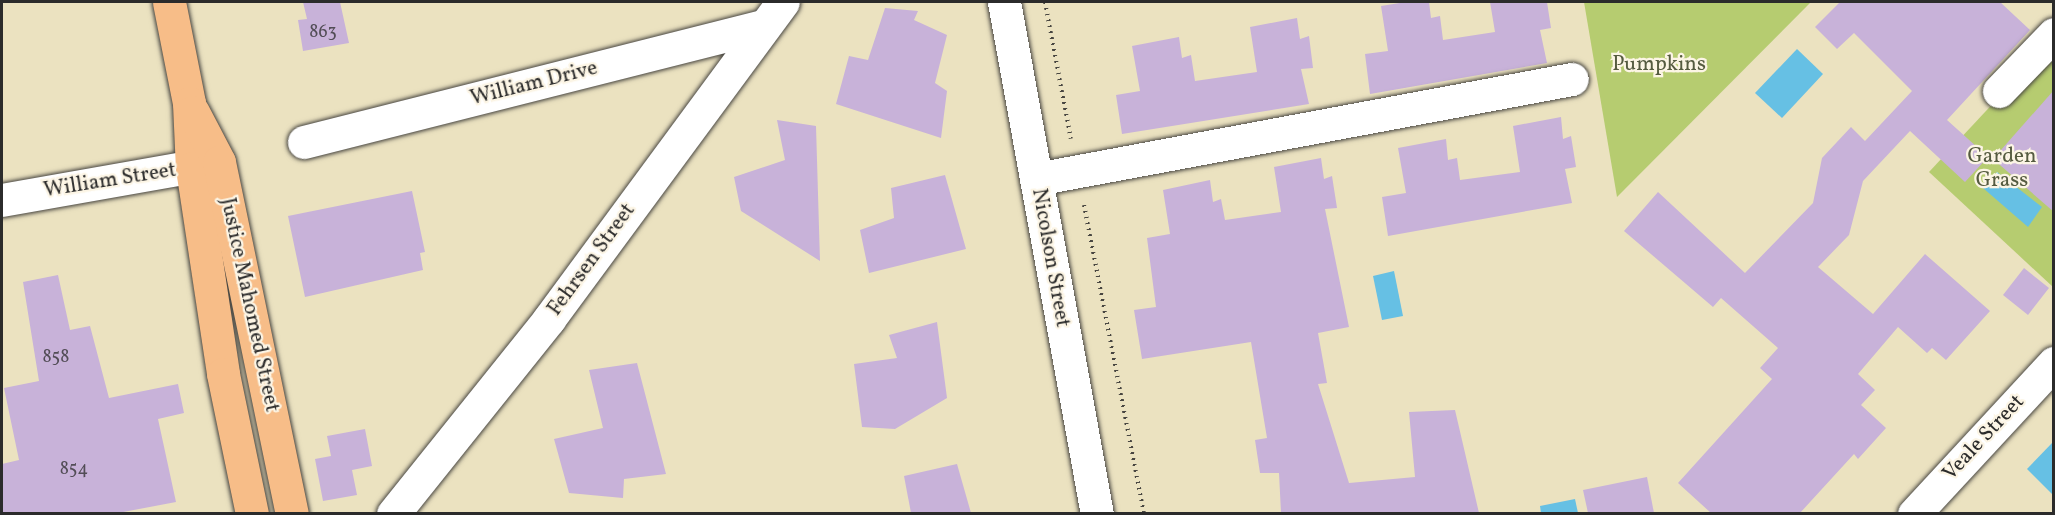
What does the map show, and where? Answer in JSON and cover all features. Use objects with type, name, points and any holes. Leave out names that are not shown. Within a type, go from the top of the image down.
[{"type":"main road","name":"Justice Mahomed Street","points":[[169,2],[189,103],[292,513]]},
{"type":"main road","name":"Justice Mahomed Street","points":[[206,165],[223,374],[252,513]]},
{"type":"street","name":"Nicolson Street","points":[[1004,2],[1097,513]]},
{"type":"street","name":"William Drive","points":[[304,142],[774,14]]},
{"type":"street","name":"Fehrsen Street","points":[[393,513],[549,319],[774,14]]},
{"type":"street","points":[[1999,91],[2054,34]]},
{"type":"street","points":[[1036,179],[1572,79]]},
{"type":"street","name":"William Street","points":[[2,200],[143,172],[206,165]]},
{"type":"street","name":"Veale Street","points":[[1914,513],[2054,363]]},
{"type":"path","points":[[1045,2],[1144,513]]},
{"type":"green space","name":"Pumpkins","points":[[1584,2],[1811,2],[1617,197]]},
{"type":"green space","name":"Garden Grass","points":[[2053,39],[2053,287],[1929,172]]},
{"type":"water","points":[[1797,49],[1823,74],[1782,118],[1755,93]]},
{"type":"water","points":[[1997,172],[2042,207],[2028,227],[1983,188]]},
{"type":"water","points":[[1394,271],[1403,316],[1382,320],[1373,276]]},
{"type":"water","points":[[2053,442],[2053,495],[2027,469]]},
{"type":"water","points":[[1575,499],[1578,513],[1541,513],[1540,506]]},
{"type":"building","points":[[303,2],[340,2],[349,43],[303,51],[298,20],[307,19]]},
{"type":"building","points":[[1406,2],[1429,2],[1431,18],[1440,16],[1443,40],[1495,32],[1490,2],[1547,2],[1551,28],[1540,30],[1547,63],[1370,94],[1365,54],[1388,51],[1381,6]]},
{"type":"building","points":[[1840,2],[2000,2],[2030,30],[1947,120],[1988,157],[1965,182],[1910,131],[1863,181],[1849,235],[1818,267],[1873,314],[1925,254],[1990,311],[1946,360],[1932,348],[1927,353],[1898,327],[1858,374],[1875,390],[1861,405],[1886,428],[1858,459],[1854,454],[1800,513],[1711,513],[1678,483],[1772,379],[1760,368],[1778,348],[1721,298],[1713,307],[1624,231],[1658,192],[1745,273],[1813,203],[1822,158],[1851,127],[1865,141],[1912,91],[1854,33],[1837,49],[1815,27]]},
{"type":"building","points":[[885,8],[918,11],[914,20],[947,35],[935,83],[947,91],[941,138],[836,104],[849,56],[868,60]]},
{"type":"building","points":[[1297,18],[1300,39],[1309,36],[1313,68],[1301,69],[1309,104],[1122,134],[1116,95],[1140,91],[1132,46],[1179,37],[1182,58],[1191,55],[1195,81],[1257,72],[1250,27]]},
{"type":"building","points":[[2054,90],[2054,212],[1993,159]]},
{"type":"building","points":[[1561,117],[1563,139],[1571,136],[1576,167],[1565,169],[1572,203],[1388,236],[1382,197],[1406,193],[1398,148],[1446,139],[1448,160],[1457,158],[1460,180],[1520,172],[1513,126]]},
{"type":"building","points":[[777,120],[816,126],[820,261],[741,211],[734,177],[785,160]]},
{"type":"building","points":[[1321,158],[1324,179],[1332,176],[1337,208],[1325,209],[1349,327],[1318,333],[1327,383],[1318,384],[1349,483],[1415,477],[1409,412],[1455,410],[1479,513],[1281,513],[1279,473],[1260,473],[1255,440],[1267,438],[1251,342],[1142,359],[1134,310],[1156,307],[1147,238],[1170,234],[1163,190],[1210,180],[1213,202],[1221,199],[1225,220],[1281,212],[1274,167]]},
{"type":"building","points":[[945,175],[966,249],[869,273],[860,230],[894,218],[891,188]]},
{"type":"building","points":[[412,191],[425,252],[420,253],[423,270],[305,297],[288,216]]},
{"type":"building","points":[[2024,268],[2049,288],[2028,315],[2003,295]]},
{"type":"building","points":[[58,275],[70,330],[90,326],[109,398],[178,384],[184,413],[158,419],[176,502],[118,513],[2,513],[2,464],[19,460],[4,388],[39,381],[23,282]]},
{"type":"building","points":[[937,322],[947,398],[895,429],[862,427],[854,364],[897,358],[889,335]]},
{"type":"building","points":[[637,363],[666,474],[624,479],[623,498],[569,493],[554,439],[603,428],[589,370]]},
{"type":"building","points":[[365,429],[372,466],[352,470],[357,495],[323,501],[315,459],[331,456],[327,436]]},
{"type":"building","points":[[957,464],[971,513],[911,513],[904,476]]},
{"type":"building","points":[[1647,477],[1654,513],[1588,513],[1583,490]]}]
